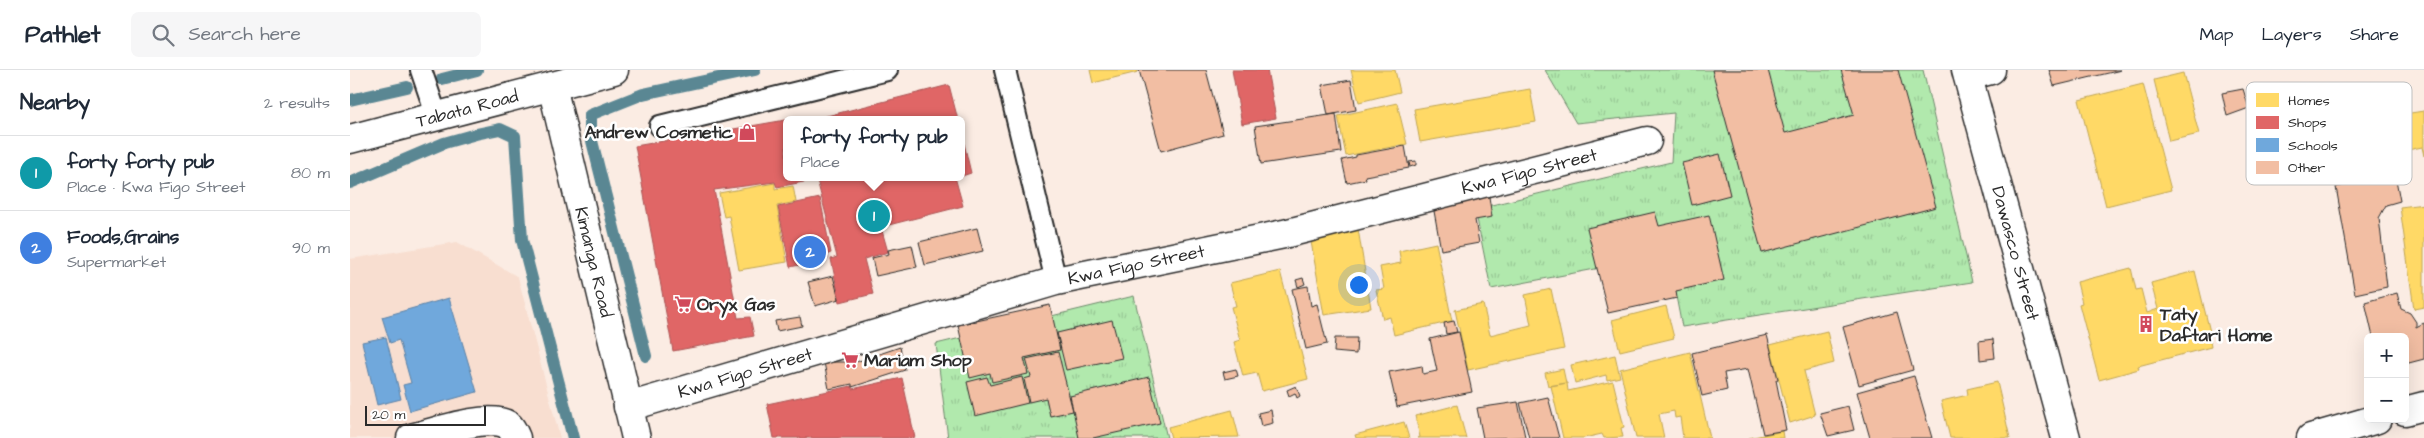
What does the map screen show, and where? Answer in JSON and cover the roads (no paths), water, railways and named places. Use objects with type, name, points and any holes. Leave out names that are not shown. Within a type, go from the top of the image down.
[{"type":"street","name":"Tabata Road","points":[[350,139],[436,117],[551,78],[614,70]]},
{"type":"street","name":"Dawasco Street","points":[[1975,72],[2066,438]]},
{"type":"street","name":"Kimanga Road","points":[[551,78],[636,438]]},
{"type":"street","name":"Kwa Figo Street","points":[[628,407],[1056,281],[1284,234],[1647,141]]},
{"type":"street","points":[[2409,410],[2424,406]]},
{"type":"street","points":[[411,438],[490,420],[507,424],[514,431],[516,438]]},
{"type":"street","points":[[2311,438],[2364,423]]},
{"type":"lane","points":[[421,70],[436,117]]},
{"type":"lane","points":[[660,126],[887,70]]},
{"type":"lane","points":[[1004,70],[1056,281]]},
{"type":"waterway","points":[[442,79],[477,70]]},
{"type":"waterway","points":[[646,356],[590,133],[590,115],[643,94],[755,70]]},
{"type":"waterway","points":[[350,100],[407,87]]},
{"type":"waterway","points":[[350,183],[444,143],[500,129],[515,136],[522,240],[573,438]]},
{"type":"place","name":"Andrew Cosmetic","points":[[747,132]]},
{"type":"place","name":"forty forty pub","points":[[874,216]]},
{"type":"place","name":"Foods,Grains","points":[[810,252]]},
{"type":"place","name":"Oryx Gas","points":[[683,304]]},
{"type":"place","name":"Taty Daftari Home","points":[[2146,324]]},
{"type":"place","name":"Mariam Shop","points":[[850,360]]}]
